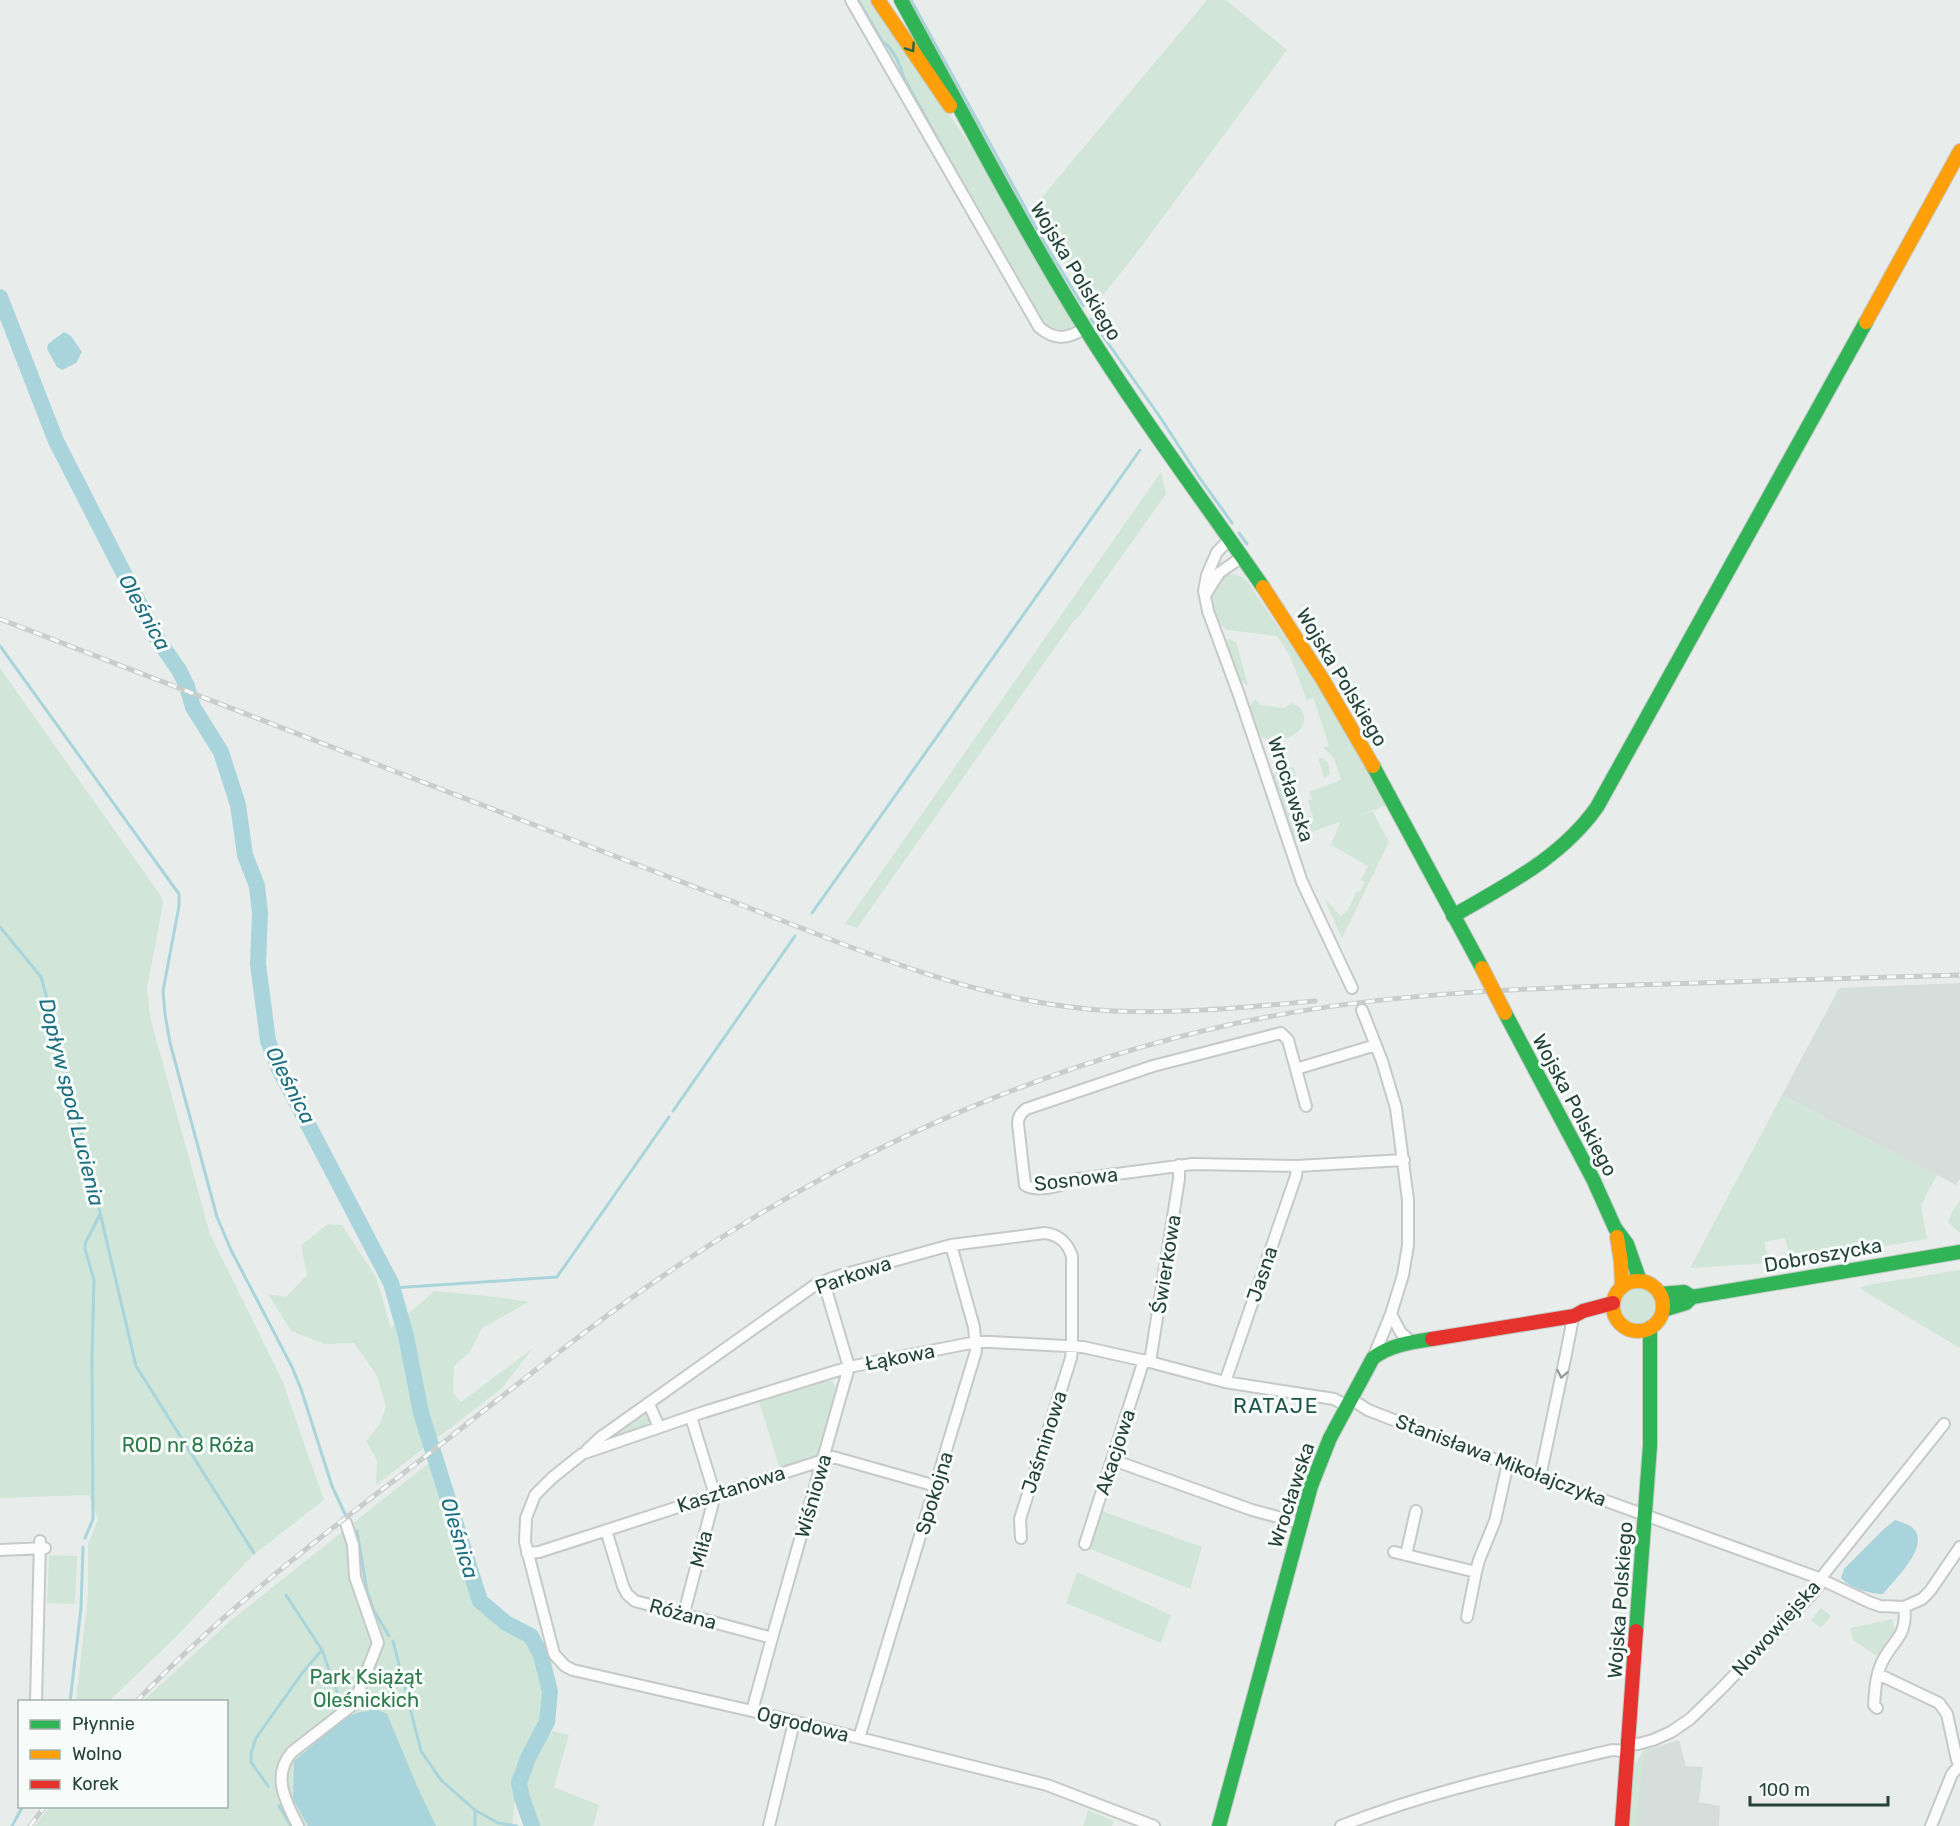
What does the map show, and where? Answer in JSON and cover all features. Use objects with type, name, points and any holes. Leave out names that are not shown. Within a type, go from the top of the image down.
[{"type":"main road","points":[[878,0],[994,171]]},
{"type":"main road","points":[[901,0],[994,171]]},
{"type":"main road","points":[[1453,916],[1538,865],[1578,831],[1597,806],[1960,151]]},
{"type":"main road","name":"Wojska Polskiego","points":[[994,171],[1085,328],[1131,400],[1279,610],[1354,731],[1593,1179],[1615,1228],[1627,1244],[1640,1281]]},
{"type":"main road","name":"Wojska Polskiego","points":[[1615,1228],[1621,1262],[1622,1287]]},
{"type":"main road","name":"Dobroszycka","points":[[1663,1310],[1686,1303],[1692,1297],[1960,1252]]},
{"type":"main road","points":[[1640,1281],[1649,1284],[1660,1294],[1663,1310],[1656,1323],[1643,1330],[1623,1325],[1614,1310],[1615,1296],[1622,1287],[1640,1281]]},
{"type":"main road","name":"Dobroszycka","points":[[1660,1294],[1684,1292],[1692,1297]]},
{"type":"main road","points":[[1373,1358],[1391,1348],[1412,1342],[1572,1317],[1584,1319],[1614,1310]]},
{"type":"main road","name":"Wojska Polskiego","points":[[1622,1826],[1651,1426],[1649,1377],[1651,1359],[1643,1330]]},
{"type":"main road","name":"Wrocławska","points":[[1219,1826],[1300,1523],[1321,1457],[1373,1358]]},
{"type":"street","points":[[850,0],[1039,327],[1046,333],[1059,338],[1085,328]]},
{"type":"street","name":"Wrocławska","points":[[1230,539],[1217,552],[1212,562],[1204,585],[1205,598],[1295,863],[1352,988]]},
{"type":"street","points":[[1205,598],[1219,573],[1242,557]]},
{"type":"street","name":"Wrocławska","points":[[1362,1010],[1396,1108],[1408,1200],[1408,1245],[1403,1275],[1391,1314],[1373,1358]]},
{"type":"street","name":"Sosnowa","points":[[1306,1106],[1288,1040],[1281,1033],[1153,1066],[1026,1109],[1018,1118],[1025,1185],[1029,1188],[1066,1184],[1071,1180],[1179,1165],[1297,1166],[1404,1160]]},
{"type":"street","points":[[1296,1069],[1376,1045]]},
{"type":"street","name":"Świerkowa","points":[[1147,1361],[1179,1179],[1179,1165]]},
{"type":"street","name":"Jasna","points":[[1225,1382],[1296,1176],[1297,1166]]},
{"type":"street","name":"Parkowa","points":[[582,1454],[602,1437],[814,1285],[951,1245],[1045,1233],[1055,1235],[1062,1240],[1071,1256],[1072,1346]]},
{"type":"street","name":"Spokojna","points":[[859,1738],[974,1358],[974,1327],[951,1245]]},
{"type":"street","points":[[825,1281],[849,1366]]},
{"type":"street","points":[[1391,1314],[1401,1333],[1412,1342]]},
{"type":"street","points":[[1540,1477],[1572,1317]]},
{"type":"street","name":"Łąkowa","points":[[527,1553],[526,1518],[535,1496],[552,1478],[582,1454],[849,1366],[975,1342],[1072,1346],[1147,1361],[1225,1382],[1349,1403]]},
{"type":"street","name":"Jaśminowa","points":[[1021,1538],[1020,1519],[1071,1358],[1072,1346]]},
{"type":"street","name":"Akacjowa","points":[[1084,1544],[1147,1361]]},
{"type":"street","name":"Wiśniowa","points":[[752,1712],[849,1366]]},
{"type":"street","name":"Stanisława Mikołajczyka","points":[[1349,1403],[1540,1477],[1822,1580],[1869,1602],[1887,1607],[1904,1607]]},
{"type":"street","points":[[649,1404],[659,1427]]},
{"type":"street","points":[[691,1417],[715,1495]]},
{"type":"street","name":"Nowowiejska","points":[[1341,1826],[1367,1821],[1454,1789],[1612,1750],[1629,1748],[1671,1732],[1697,1713],[1811,1595],[1824,1574],[1944,1424]]},
{"type":"street","name":"Kasztanowa","points":[[527,1553],[539,1552],[833,1457],[936,1486]]},
{"type":"street","points":[[1113,1460],[1252,1510],[1300,1523]]},
{"type":"street","points":[[1467,1617],[1479,1560],[1495,1521],[1508,1463]]},
{"type":"street","name":"Miła","points":[[684,1613],[715,1495]]},
{"type":"street","points":[[1406,1555],[1416,1511]]},
{"type":"street","points":[[298,1826],[284,1799],[281,1784],[285,1760],[355,1701],[378,1643],[355,1577],[353,1545],[346,1523]]},
{"type":"street","name":"Różana","points":[[606,1530],[623,1586],[627,1594],[635,1601],[772,1638]]},
{"type":"street","points":[[0,1550],[42,1545],[36,1700]]},
{"type":"street","points":[[1877,1708],[1874,1705],[1878,1674],[1882,1662],[1904,1626],[1904,1607],[1925,1596],[1960,1547]]},
{"type":"street","points":[[1394,1552],[1476,1572]]},
{"type":"street","name":"Ogrodowa","points":[[527,1553],[554,1654],[565,1666],[573,1670],[1047,1785],[1154,1826]]},
{"type":"street","points":[[1878,1674],[1939,1703],[1947,1714],[1960,1766],[1952,1774],[1931,1826]]},
{"type":"street","points":[[770,1826],[794,1722]]},
{"type":"shaded area","points":[[1960,983],[1960,1179],[1956,1185],[1782,1095],[1839,988]]},
{"type":"shaded area","points":[[1679,1740],[1686,1766],[1703,1767],[1699,1802],[1720,1806],[1719,1826],[1636,1826],[1642,1754],[1644,1751]]},
{"type":"green space","points":[[854,0],[871,0],[986,168],[1073,320],[1074,328],[1070,332],[1057,334],[1044,325]]},
{"type":"green space","points":[[1207,0],[1226,0],[1287,50],[1132,259],[1095,305],[1091,305],[1033,208]]},
{"type":"green space","points":[[1161,472],[1166,494],[857,928],[845,924]]},
{"type":"green space","points":[[1234,574],[1248,582],[1343,723],[1387,805],[1361,815],[1373,812],[1389,842],[1342,938],[1324,898],[1341,916],[1348,910],[1357,891],[1360,892],[1365,882],[1361,880],[1368,866],[1331,845],[1340,822],[1291,839],[1271,777],[1274,773],[1294,768],[1296,778],[1285,784],[1289,797],[1299,794],[1306,817],[1310,816],[1312,822],[1314,820],[1308,801],[1312,799],[1309,792],[1341,780],[1334,758],[1323,748],[1329,746],[1313,697],[1307,701],[1290,656],[1277,636],[1228,630],[1218,624],[1212,600],[1214,586],[1218,580]]},
{"type":"green space","points":[[1229,639],[1236,642],[1248,685],[1243,683],[1232,667],[1224,641]]},
{"type":"green space","name":"ROD nr 8 Róża","points":[[0,668],[161,896],[163,904],[147,988],[150,1017],[210,1234],[282,1380],[324,1500],[252,1556],[176,1637],[110,1700],[76,1700],[88,1595],[88,1544],[98,1519],[89,1495],[0,1498]]},
{"type":"green space","points":[[1254,700],[1261,705],[1285,708],[1291,703],[1296,705],[1302,711],[1304,719],[1302,727],[1290,737],[1265,739],[1257,732],[1248,709]]},
{"type":"green space","points":[[1318,758],[1328,762],[1330,774],[1324,778]]},
{"type":"green space","points":[[1782,1095],[1937,1175],[1921,1205],[1927,1239],[1791,1262],[1785,1238],[1764,1242],[1769,1263],[1690,1268]]},
{"type":"green space","points":[[1960,1201],[1960,1233],[1948,1222]]},
{"type":"green space","points":[[328,1224],[342,1225],[376,1277],[391,1328],[435,1291],[529,1302],[482,1328],[470,1352],[454,1366],[453,1393],[461,1402],[533,1348],[502,1388],[376,1485],[377,1460],[366,1441],[380,1424],[386,1406],[376,1374],[354,1343],[325,1344],[291,1331],[268,1294],[286,1297],[307,1275],[301,1245]]},
{"type":"green space","points":[[1960,1270],[1960,1348],[1859,1288],[1868,1285]]},
{"type":"green space","points":[[1638,1289],[1650,1294],[1655,1306],[1650,1318],[1638,1323],[1626,1318],[1621,1306],[1626,1294]]},
{"type":"green space","points":[[827,1380],[833,1382],[837,1391],[821,1452],[812,1458],[780,1469],[759,1402]]},
{"type":"green space","points":[[645,1412],[649,1418],[648,1426],[604,1441]]},
{"type":"green space","name":"Park Książąt Oleśnickich","points":[[430,1462],[477,1605],[529,1643],[543,1677],[546,1706],[541,1725],[517,1782],[512,1826],[34,1826],[49,1808],[228,1808],[228,1700],[144,1700],[230,1621]]},
{"type":"green space","points":[[1099,1510],[1202,1547],[1190,1589],[1086,1547]]},
{"type":"green space","points":[[49,1555],[77,1556],[75,1604],[47,1603]]},
{"type":"green space","points":[[1077,1572],[1171,1615],[1161,1643],[1066,1603]]},
{"type":"green space","points":[[1821,1608],[1831,1616],[1821,1628],[1811,1620]]},
{"type":"green space","points":[[1892,1619],[1895,1629],[1877,1656],[1853,1640],[1850,1628]]},
{"type":"green space","points":[[553,1731],[569,1735],[554,1787],[599,1805],[593,1826],[539,1826],[532,1814],[526,1789],[531,1764]]},
{"type":"green space","points":[[1652,1747],[1653,1749],[1644,1753],[1636,1826],[1627,1826],[1633,1763],[1636,1763],[1643,1751]]},
{"type":"green space","points":[[1088,1810],[1114,1821],[1112,1826],[1083,1826]]},
{"type":"water","points":[[64,332],[71,336],[82,352],[76,363],[62,370],[57,367],[47,349],[48,344]]},
{"type":"water","points":[[1895,1520],[1913,1528],[1917,1535],[1914,1553],[1902,1572],[1883,1594],[1860,1590],[1845,1582],[1841,1578],[1844,1569]]},
{"type":"water","points":[[376,1709],[387,1714],[436,1826],[308,1826],[293,1799],[294,1761],[345,1718]]},
{"type":"waterway","points":[[858,0],[882,41],[896,58],[904,78],[962,183]]},
{"type":"waterway","points":[[911,0],[1044,242],[1083,306]]},
{"type":"waterway","name":"Oleśnica","points":[[0,297],[56,441],[158,640],[179,670],[187,686],[193,707],[221,752],[238,805],[245,855],[257,886],[260,913],[258,964],[268,1041],[279,1069],[391,1283],[406,1336],[421,1413],[480,1601],[506,1623],[531,1636],[541,1655],[550,1692],[547,1722],[528,1758],[519,1783],[532,1826]]},
{"type":"waterway","points":[[1091,319],[1232,523]]},
{"type":"waterway","points":[[812,913],[1140,450]]},
{"type":"waterway","points":[[1239,533],[1247,544]]},
{"type":"waterway","points":[[0,646],[179,894],[179,906],[163,991],[170,1043],[217,1217],[231,1250],[292,1367],[332,1486],[345,1514]]},
{"type":"waterway","points":[[0,927],[41,977],[63,1055],[136,1366],[254,1553]]},
{"type":"waterway","points":[[673,1111],[795,936]]},
{"type":"waterway","points":[[392,1288],[557,1277],[669,1117]]},
{"type":"waterway","name":"Dopływ spod Lucienia","points":[[85,1538],[93,1519],[94,1280],[85,1244],[100,1214]]},
{"type":"waterway","points":[[357,1531],[367,1591],[373,1609],[389,1636]]},
{"type":"waterway","name":"Dopływ spod Lucienia","points":[[70,1700],[81,1608],[83,1547]]},
{"type":"waterway","points":[[286,1595],[322,1650],[340,1700]]},
{"type":"waterway","points":[[393,1641],[421,1751],[441,1780],[475,1810],[498,1823],[517,1826]]},
{"type":"waterway","points":[[268,1786],[251,1762],[251,1753],[256,1738],[303,1672],[322,1650]]},
{"type":"waterway","points":[[279,1806],[291,1826]]},
{"type":"waterway","name":"Dopływ spod Lucienia","points":[[12,1826],[22,1808]]},
{"type":"waterway","points":[[475,1810],[475,1826]]},
{"type":"railway","points":[[0,619],[840,943],[974,988],[1043,1003],[1139,1012],[1240,1008],[1315,1001]]},
{"type":"railway","points":[[138,1700],[171,1666],[245,1599],[322,1536],[591,1327],[685,1261],[752,1219],[821,1179],[964,1110],[1038,1081],[1113,1056],[1189,1034],[1312,1009],[1403,998],[1541,988],[1960,975]]},
{"type":"railway","points":[[30,1826],[44,1808]]},
{"type":"traffic: fast","points":[[901,0],[1013,205],[1083,325],[1149,425],[1263,587]]},
{"type":"traffic: fast","points":[[1453,916],[1550,856],[1583,825],[1597,807],[1866,322]]},
{"type":"traffic: fast","points":[[1373,766],[1482,968]]},
{"type":"traffic: fast","points":[[1505,1013],[1593,1179],[1615,1228],[1627,1244],[1640,1281]]},
{"type":"traffic: fast","points":[[1663,1310],[1686,1303],[1692,1297],[1960,1252]]},
{"type":"traffic: fast","points":[[1660,1294],[1684,1292],[1692,1297]]},
{"type":"traffic: fast","points":[[1636,1631],[1650,1446],[1650,1328]]},
{"type":"traffic: fast","points":[[1219,1826],[1311,1486],[1330,1438],[1373,1358],[1394,1347],[1432,1339]]},
{"type":"traffic: slow","points":[[878,0],[950,106]]},
{"type":"traffic: slow","points":[[1866,322],[1960,151]]},
{"type":"traffic: slow","points":[[1263,587],[1323,680],[1373,766]]},
{"type":"traffic: slow","points":[[1482,968],[1505,1013]]},
{"type":"traffic: slow","points":[[1617,1237],[1622,1287]]},
{"type":"traffic: slow","points":[[1638,1281],[1656,1288],[1663,1306],[1656,1324],[1638,1331],[1620,1324],[1613,1306],[1620,1288],[1638,1281]]},
{"type":"traffic: jam","points":[[1432,1339],[1574,1316],[1583,1311],[1613,1303]]},
{"type":"traffic: jam","points":[[1622,1826],[1636,1631]]},
{"type":"district","name":"RATAJE","points":[[1276,1405]]}]
